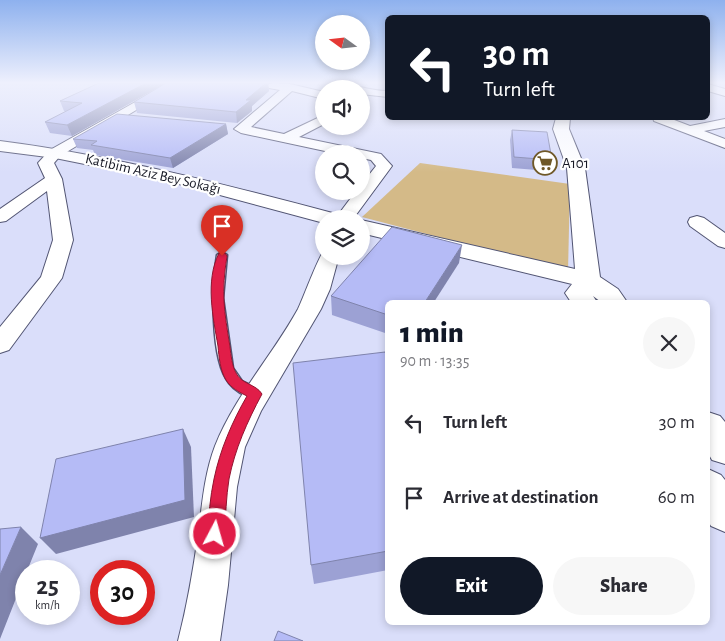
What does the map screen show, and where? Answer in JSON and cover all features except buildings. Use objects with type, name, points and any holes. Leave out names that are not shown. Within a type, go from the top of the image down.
[{"type":"street","points":[[0,344],[51,278],[62,240],[54,179],[46,163],[55,153],[125,113]]},
{"type":"street","points":[[257,113],[237,129],[376,157],[384,166],[351,210]]},
{"type":"street","points":[[118,117],[137,119]]},
{"type":"street","points":[[561,120],[561,129],[576,168],[586,291]]},
{"type":"street","points":[[664,120],[725,146]]},
{"type":"street","points":[[689,130],[725,123]]},
{"type":"street","points":[[286,138],[315,124]]},
{"type":"street","name":"Katibim Aziz Bey Sokağı","points":[[0,146],[55,153],[166,175],[315,214]]},
{"type":"street","points":[[707,152],[725,146]]},
{"type":"street","points":[[0,217],[54,179]]},
{"type":"street","points":[[698,222],[725,242]]},
{"type":"street","points":[[370,229],[586,291],[609,295],[613,300]]},
{"type":"street","points":[[199,641],[210,588],[221,480],[230,448],[242,418],[255,394],[300,324],[319,288],[326,265]]},
{"type":"street","points":[[710,429],[725,449]]},
{"type":"street","points":[[710,490],[725,513]]},
{"type":"lane","points":[[222,256],[217,282],[217,303],[227,368],[230,376],[237,384],[255,394]]},
{"type":"shaded area","points":[[420,163],[570,184],[568,271],[370,219],[370,210]]},
{"type":"place","name":"A101","points":[[545,163]]},
{"type":"route","points":[[215,534],[221,480],[230,448],[242,418],[255,394],[237,384],[230,376],[227,368],[217,303],[217,282],[222,256]]}]
